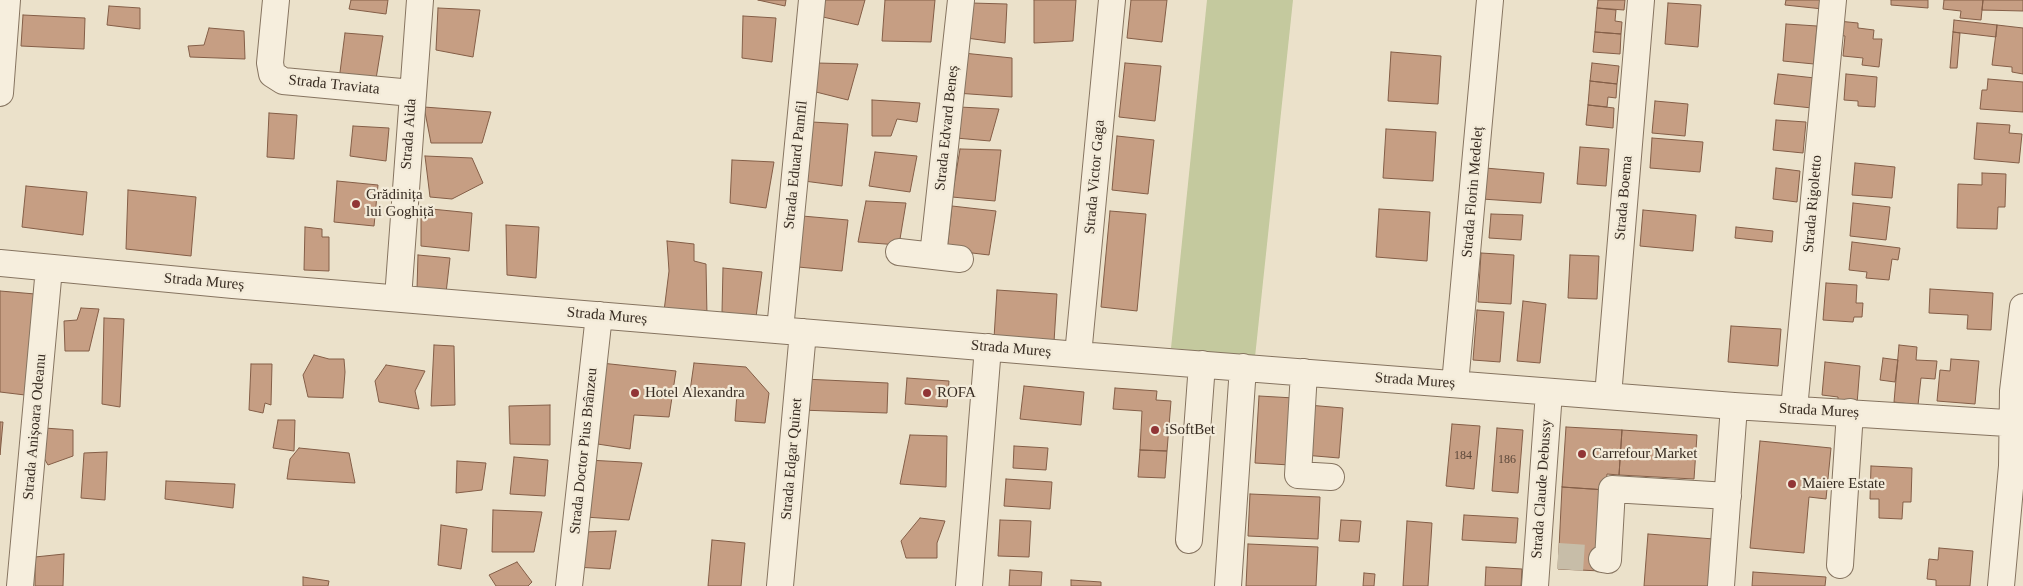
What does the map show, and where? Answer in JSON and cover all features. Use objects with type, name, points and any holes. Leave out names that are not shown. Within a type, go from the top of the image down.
[{"type":"street","points":[[0,93],[7,0]]},
{"type":"street","name":"Strada Traviata","points":[[276,0],[270,64],[272,74],[283,81],[412,93]]},
{"type":"street","name":"Strada Aida","points":[[398,298],[420,0]]},
{"type":"street","name":"Strada Eduard Pamfil","points":[[792,331],[812,0]]},
{"type":"street","name":"Strada Edvard Beneș","points":[[933,256],[961,0]]},
{"type":"street","name":"Strada Victor Gaga","points":[[1078,355],[1112,0]]},
{"type":"street","name":"Strada Florin Medeleț","points":[[1455,384],[1490,0]]},
{"type":"street","name":"Strada Boema","points":[[1608,396],[1640,0]]},
{"type":"street","name":"Strada Rigoletto","points":[[1794,409],[1833,0]]},
{"type":"street","points":[[899,252],[960,258]]},
{"type":"street","name":"Strada Mureș","points":[[0,263],[1078,355],[1734,406],[2018,424]]},
{"type":"street","name":"Strada Anișoara Odeanu","points":[[20,586],[49,268]]},
{"type":"street","points":[[2000,586],[2014,544],[2012,466],[2018,424],[2013,391],[2023,307]]},
{"type":"street","name":"Strada Doctor Pius Brânzeu","points":[[569,586],[599,315]]},
{"type":"street","name":"Strada Edgar Quinet","points":[[780,586],[792,331]]},
{"type":"street","points":[[969,586],[988,347]]},
{"type":"street","points":[[1189,540],[1202,364]]},
{"type":"street","points":[[1228,586],[1243,367]]},
{"type":"street","points":[[1304,372],[1298,475],[1331,477]]},
{"type":"street","name":"Strada Claude Debussy","points":[[1535,586],[1548,556],[1549,392]]},
{"type":"street","points":[[1721,586],[1734,406]]},
{"type":"street","points":[[1840,565],[1850,412]]},
{"type":"street","points":[[1602,559],[1608,560],[1612,490],[1728,496]]},
{"type":"green space","points":[[1207,0],[1293,0],[1255,357],[1171,348]]},
{"type":"building","points":[[351,0],[388,0],[386,14],[349,9]]},
{"type":"building","points":[[758,0],[786,0],[785,6]]},
{"type":"building","points":[[825,0],[865,0],[858,25],[823,17]]},
{"type":"building","points":[[885,0],[935,0],[931,42],[882,41]]},
{"type":"building","points":[[1034,0],[1076,0],[1073,41],[1034,43]]},
{"type":"building","points":[[1131,0],[1167,0],[1162,42],[1127,38]]},
{"type":"building","points":[[1598,0],[1625,0],[1624,10],[1597,8]]},
{"type":"building","points":[[1786,0],[1824,0],[1823,9],[1785,5]]},
{"type":"building","points":[[1891,0],[1928,0],[1928,8],[1891,5]]},
{"type":"building","points":[[1944,0],[1983,0],[1981,20],[1960,18],[1961,11],[1943,9]]},
{"type":"building","points":[[1983,0],[2023,0],[2023,11],[1982,10]]},
{"type":"building","points":[[971,3],[1007,4],[1005,43],[966,38]]},
{"type":"building","points":[[1668,3],[1701,5],[1698,47],[1665,44]]},
{"type":"building","points":[[109,6],[140,8],[140,29],[107,25]]},
{"type":"building","points":[[438,8],[480,10],[473,57],[436,50]]},
{"type":"building","points":[[1597,8],[1616,10],[1615,21],[1622,22],[1621,34],[1595,32]]},
{"type":"building","points":[[23,15],[85,18],[84,49],[21,46]]},
{"type":"building","points":[[743,16],[776,18],[772,62],[742,58]]},
{"type":"building","points":[[1954,20],[1997,25],[1996,37],[1953,32]]},
{"type":"building","points":[[1838,21],[1858,23],[1858,28],[1874,30],[1873,39],[1882,39],[1879,67],[1862,65],[1863,58],[1843,56],[1845,36],[1837,35]]},
{"type":"building","points":[[1786,24],[1817,26],[1814,64],[1783,61]]},
{"type":"building","points":[[1997,25],[2023,28],[2023,74],[2012,72],[2012,67],[1992,65]]},
{"type":"building","points":[[209,28],[244,31],[245,59],[190,57],[188,46],[204,45]]},
{"type":"building","points":[[1595,32],[1621,34],[1620,54],[1593,52]]},
{"type":"building","points":[[1953,32],[1960,33],[1957,68],[1950,68]]},
{"type":"building","points":[[345,33],[383,36],[375,85],[339,80]]},
{"type":"building","points":[[1391,52],[1441,56],[1438,104],[1388,101]]},
{"type":"building","points":[[963,53],[1012,58],[1012,97],[956,93]]},
{"type":"building","points":[[817,63],[858,64],[848,100],[812,91]]},
{"type":"building","points":[[1125,63],[1161,66],[1155,121],[1119,117]]},
{"type":"building","points":[[1592,63],[1619,66],[1617,84],[1590,81]]},
{"type":"building","points":[[1778,74],[1815,78],[1812,108],[1774,104]]},
{"type":"building","points":[[1846,74],[1877,77],[1875,107],[1858,106],[1858,101],[1844,100]]},
{"type":"building","points":[[1988,79],[2023,82],[2023,112],[1980,109],[1982,90],[1987,90]]},
{"type":"building","points":[[1590,81],[1617,84],[1616,98],[1608,97],[1607,107],[1588,105]]},
{"type":"building","points":[[872,100],[920,103],[917,122],[897,119],[891,136],[872,136]]},
{"type":"building","points":[[1655,101],[1688,104],[1685,136],[1652,133]]},
{"type":"building","points":[[1588,105],[1614,108],[1613,128],[1586,125]]},
{"type":"building","points":[[424,107],[491,112],[482,143],[431,143]]},
{"type":"building","points":[[959,107],[999,109],[990,141],[956,138]]},
{"type":"building","points":[[269,113],[297,115],[294,159],[267,157]]},
{"type":"building","points":[[1776,120],[1806,122],[1803,153],[1773,150]]},
{"type":"building","points":[[812,122],[848,124],[842,186],[804,181]]},
{"type":"building","points":[[1977,123],[2010,125],[2009,133],[2022,134],[2019,163],[1974,159]]},
{"type":"building","points":[[353,126],[389,128],[386,161],[350,156]]},
{"type":"building","points":[[1386,129],[1436,132],[1433,181],[1383,178]]},
{"type":"building","points":[[1117,136],[1154,140],[1148,194],[1112,190]]},
{"type":"building","points":[[1652,138],[1703,142],[1700,172],[1650,168]]},
{"type":"building","points":[[1580,147],[1609,149],[1606,186],[1577,184]]},
{"type":"building","points":[[960,149],[1001,150],[995,201],[952,197]]},
{"type":"building","points":[[875,152],[917,156],[910,192],[869,186]]},
{"type":"building","points":[[425,156],[472,158],[483,183],[452,199],[430,197]]},
{"type":"building","points":[[732,160],[774,162],[766,208],[730,203]]},
{"type":"building","points":[[1855,163],[1895,167],[1892,198],[1852,195]]},
{"type":"building","points":[[1485,168],[1544,173],[1541,203],[1482,199]]},
{"type":"building","points":[[1776,168],[1800,171],[1797,202],[1773,199]]},
{"type":"building","points":[[1982,173],[2006,174],[2005,207],[1998,207],[1997,229],[1957,228],[1958,184],[1982,185]]},
{"type":"building","name":"Grădinița lui Goghiță","points":[[337,181],[378,185],[374,226],[334,222]]},
{"type":"building","points":[[26,186],[87,192],[83,235],[22,227]]},
{"type":"building","points":[[128,190],[196,197],[191,256],[126,249]]},
{"type":"building","points":[[866,201],[906,203],[899,245],[858,242]]},
{"type":"building","points":[[1853,203],[1890,207],[1886,240],[1850,236]]},
{"type":"building","points":[[952,206],[996,211],[989,255],[947,250]]},
{"type":"building","points":[[421,208],[472,213],[469,251],[421,246]]},
{"type":"building","points":[[1379,209],[1430,212],[1427,261],[1376,257]]},
{"type":"building","points":[[1643,210],[1696,215],[1693,251],[1640,246]]},
{"type":"building","points":[[1110,211],[1146,214],[1137,311],[1101,307]]},
{"type":"building","points":[[1491,214],[1523,215],[1521,240],[1489,238]]},
{"type":"building","points":[[802,216],[848,220],[842,271],[798,267]]},
{"type":"building","points":[[506,225],[539,227],[536,278],[507,275]]},
{"type":"building","points":[[305,227],[322,229],[322,237],[329,237],[329,271],[304,270]]},
{"type":"building","points":[[1736,227],[1773,231],[1772,242],[1735,238]]},
{"type":"building","points":[[667,241],[694,244],[694,261],[706,264],[707,316],[664,311],[669,271]]},
{"type":"building","points":[[1852,242],[1900,248],[1898,260],[1892,259],[1889,280],[1866,278],[1867,272],[1849,270]]},
{"type":"building","points":[[1481,253],[1514,255],[1511,304],[1478,302]]},
{"type":"building","points":[[418,255],[450,258],[446,293],[417,289]]},
{"type":"building","points":[[1570,255],[1599,256],[1597,299],[1568,298]]},
{"type":"building","points":[[723,268],[762,272],[756,317],[722,312]]},
{"type":"building","points":[[1826,283],[1857,285],[1856,303],[1863,303],[1862,317],[1854,317],[1853,322],[1823,320]]},
{"type":"building","points":[[1930,289],[1993,293],[1991,330],[1967,329],[1968,315],[1929,313]]},
{"type":"building","points":[[997,290],[1057,294],[1054,342],[994,338]]},
{"type":"building","points":[[0,291],[35,294],[25,395],[0,392]]},
{"type":"building","points":[[1523,301],[1546,304],[1540,363],[1517,361]]},
{"type":"building","points":[[81,308],[99,309],[89,351],[65,351],[64,321],[77,320]]},
{"type":"building","points":[[1477,310],[1504,312],[1500,362],[1473,360]]},
{"type":"building","points":[[104,318],[124,319],[120,407],[102,404]]},
{"type":"building","points":[[1731,326],[1781,329],[1778,366],[1728,362]]},
{"type":"building","points":[[434,345],[454,346],[455,405],[431,406]]},
{"type":"building","points":[[1899,345],[1917,347],[1916,360],[1937,361],[1935,379],[1921,378],[1918,405],[1894,402]]},
{"type":"building","points":[[314,355],[329,359],[344,359],[343,398],[308,397],[303,375]]},
{"type":"building","points":[[1883,358],[1898,360],[1895,382],[1880,380]]},
{"type":"building","points":[[1951,359],[1979,361],[1975,404],[1937,401],[1940,370],[1950,371]]},
{"type":"building","points":[[1825,362],[1860,366],[1857,404],[1838,403],[1838,397],[1822,395]]},
{"type":"building","name":"Hotel Alexandra","points":[[601,363],[676,371],[669,417],[634,415],[630,449],[591,443]]},
{"type":"building","points":[[694,363],[746,367],[769,393],[765,423],[735,421],[737,393],[690,391]]},
{"type":"building","points":[[251,364],[272,364],[271,405],[265,403],[263,413],[249,410]]},
{"type":"building","points":[[386,365],[425,371],[415,391],[419,409],[379,402],[375,381]]},
{"type":"building","name":"ROFA","points":[[907,378],[949,381],[947,407],[905,404]]},
{"type":"building","points":[[804,379],[888,383],[887,413],[800,410]]},
{"type":"building","points":[[1024,386],[1084,392],[1081,425],[1020,419]]},
{"type":"building","name":"iSoftBet","points":[[1115,388],[1157,391],[1156,400],[1171,401],[1167,451],[1140,450],[1142,411],[1113,409]]},
{"type":"building","points":[[1259,396],[1294,398],[1290,465],[1255,463]]},
{"type":"building","points":[[550,405],[550,445],[510,444],[509,406]]},
{"type":"building","points":[[1308,405],[1343,408],[1339,458],[1304,455]]},
{"type":"building","points":[[278,420],[295,420],[294,451],[273,448]]},
{"type":"building","points":[[0,422],[3,422],[0,455]]},
{"type":"building","points":[[1452,424],[1480,426],[1474,489],[1446,486]]},
{"type":"building","points":[[1566,427],[1622,430],[1619,475],[1607,474],[1606,490],[1562,487]]},
{"type":"building","points":[[44,428],[73,430],[73,456],[48,465],[40,451]]},
{"type":"building","points":[[1497,428],[1523,430],[1518,493],[1492,491]]},
{"type":"building","points":[[1622,430],[1697,435],[1694,479],[1619,475]]},
{"type":"building","points":[[910,435],[947,436],[946,487],[900,484]]},
{"type":"building","name":"Maiere Estate","points":[[1760,441],[1831,448],[1826,499],[1809,497],[1804,553],[1750,548]]},
{"type":"building","points":[[1014,446],[1048,448],[1046,470],[1013,468]]},
{"type":"building","points":[[299,448],[349,453],[355,483],[287,479],[290,459]]},
{"type":"building","points":[[1140,450],[1167,451],[1165,478],[1138,477]]},
{"type":"building","points":[[107,452],[105,500],[81,498],[84,453]]},
{"type":"building","points":[[514,457],[548,460],[545,496],[510,494]]},
{"type":"building","points":[[588,460],[642,463],[629,520],[585,517]]},
{"type":"building","points":[[457,461],[486,463],[482,490],[456,493]]},
{"type":"building","points":[[1871,466],[1912,468],[1911,502],[1903,502],[1902,519],[1879,518],[1879,499],[1870,499]]},
{"type":"building","points":[[1006,479],[1052,482],[1050,509],[1004,506]]},
{"type":"building","points":[[166,481],[235,484],[233,508],[165,499]]},
{"type":"building","points":[[1562,487],[1606,490],[1601,571],[1558,569]]},
{"type":"building","points":[[1250,494],[1320,497],[1318,539],[1248,536]]},
{"type":"building","points":[[493,510],[542,512],[534,552],[492,552]]},
{"type":"building","points":[[1464,515],[1518,518],[1516,543],[1462,540]]},
{"type":"building","points":[[920,518],[945,521],[937,543],[937,558],[906,558],[901,541]]},
{"type":"building","points":[[1000,520],[1031,521],[1029,557],[998,556]]},
{"type":"building","points":[[1341,520],[1361,521],[1359,542],[1339,541]]},
{"type":"building","points":[[1407,521],[1432,523],[1428,586],[1403,586]]},
{"type":"building","points":[[441,525],[467,529],[461,569],[438,565]]},
{"type":"building","points":[[616,531],[610,569],[575,567],[582,532]]},
{"type":"building","points":[[1648,534],[1714,539],[1711,586],[1644,586]]},
{"type":"building","points":[[712,540],[745,543],[741,586],[708,586]]},
{"type":"building","points":[[1248,544],[1318,547],[1316,586],[1246,586]]},
{"type":"building","points":[[1939,548],[1973,551],[1970,586],[1936,586],[1936,580],[1927,579],[1929,559],[1938,560]]},
{"type":"building","points":[[64,554],[63,586],[35,586],[35,557]]},
{"type":"building","points":[[517,562],[532,582],[528,586],[496,586],[489,575]]},
{"type":"building","points":[[1486,567],[1522,569],[1521,586],[1485,586]]},
{"type":"building","points":[[1010,570],[1042,572],[1041,586],[1009,586]]},
{"type":"building","points":[[1753,572],[1826,577],[1825,586],[1752,586]]},
{"type":"building","points":[[1364,573],[1375,574],[1374,586],[1363,586]]},
{"type":"building","points":[[303,577],[329,581],[328,586],[303,586]]},
{"type":"building","points":[[1071,580],[1101,582],[1101,586],[1071,586]]},
{"type":"tunnel","points":[[1558,556],[1602,559]]},
{"type":"place","name":"Grădinița lui Goghiță","points":[[356,204]]},
{"type":"place","name":"Hotel Alexandra","points":[[635,393]]},
{"type":"place","name":"ROFA","points":[[927,393]]},
{"type":"place","name":"iSoftBet","points":[[1155,430]]},
{"type":"place","name":"Carrefour Market","points":[[1582,454]]},
{"type":"place","name":"Maiere Estate","points":[[1792,484]]}]
